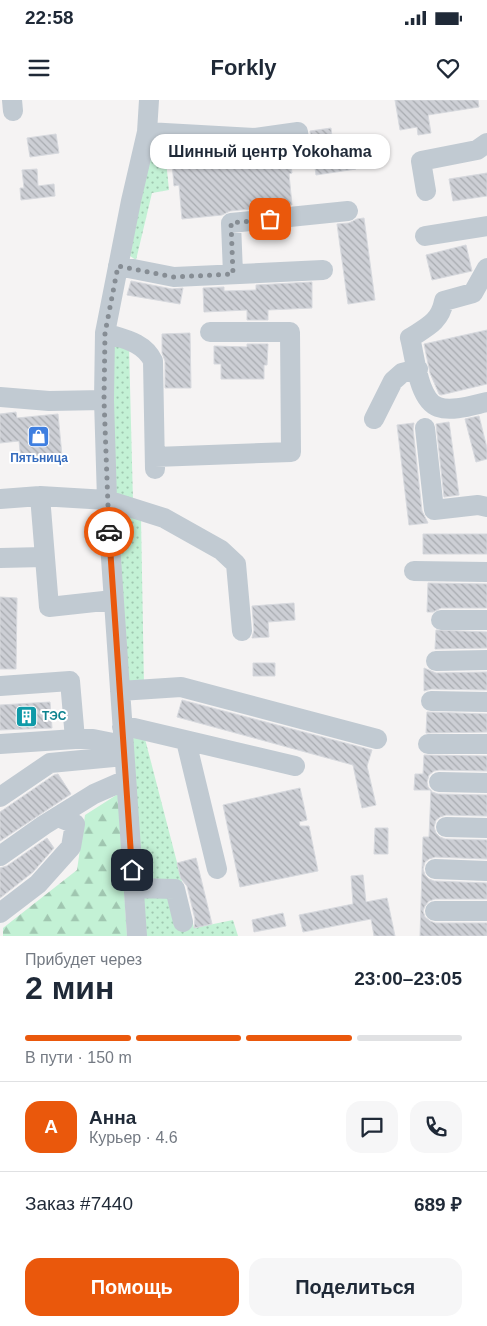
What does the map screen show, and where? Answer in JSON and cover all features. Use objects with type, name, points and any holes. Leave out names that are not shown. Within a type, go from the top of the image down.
[{"type":"street","points":[[137,936],[107,500],[104,400],[105,333],[119,298],[118,266],[147,132],[148,100]]},
{"type":"street","points":[[147,132],[254,138],[298,132],[302,158]]},
{"type":"street","points":[[426,191],[421,161],[477,150],[487,142]]},
{"type":"street","points":[[233,274],[231,223],[348,211]]},
{"type":"street","points":[[425,236],[487,226]]},
{"type":"street","points":[[118,266],[174,277],[324,270]]},
{"type":"street","points":[[487,268],[473,293],[444,301],[434,323],[410,338],[423,392],[429,402],[438,408],[462,408],[487,402]]},
{"type":"street","points":[[105,333],[141,346],[149,353],[153,361],[155,463],[291,452],[290,332],[210,332]]},
{"type":"street","points":[[374,419],[393,381],[402,373],[418,369]]},
{"type":"street","points":[[0,397],[49,401],[104,400]]},
{"type":"street","points":[[425,428],[434,510],[478,505],[487,506]]},
{"type":"street","points":[[40,496],[50,607],[114,600]]},
{"type":"street","points":[[0,499],[40,496],[107,500],[164,518],[221,550],[236,564],[242,631]]},
{"type":"street","points":[[0,558],[44,557]]},
{"type":"street","points":[[414,571],[487,572]]},
{"type":"street","points":[[441,620],[487,620]]},
{"type":"street","points":[[436,661],[487,660]]},
{"type":"street","points":[[0,686],[70,681],[75,739]]},
{"type":"street","points":[[120,691],[181,687],[377,739]]},
{"type":"street","points":[[431,701],[487,702]]},
{"type":"street","points":[[0,797],[50,763],[123,743],[134,728],[295,766]]},
{"type":"street","points":[[0,744],[75,739],[123,743]]},
{"type":"street","points":[[186,741],[217,869]]},
{"type":"street","points":[[428,744],[487,744]]},
{"type":"street","points":[[0,856],[94,794],[126,780]]},
{"type":"street","points":[[439,782],[487,783]]},
{"type":"street","points":[[0,913],[38,884],[71,847],[75,824],[58,817]]},
{"type":"street","points":[[446,827],[487,828]]},
{"type":"street","points":[[435,869],[487,870]]},
{"type":"street","points":[[134,888],[174,889],[183,922]]},
{"type":"street","points":[[435,910],[487,912]]},
{"type":"green space","points":[[164,142],[169,190],[152,193],[136,260],[130,256],[129,249],[152,149]]},
{"type":"green space","points":[[115,346],[129,346],[133,502],[114,492],[113,350]]},
{"type":"green space","points":[[117,512],[141,518],[144,686],[129,684]]},
{"type":"green space","points":[[144,735],[194,928],[233,920],[238,936],[143,936],[131,739]]},
{"type":"green space","points":[[118,794],[127,936],[3,936],[3,928],[77,870],[85,815]]},
{"type":"building","points":[[395,100],[478,100],[479,107],[428,115],[431,133],[418,135],[417,127],[400,130]]},
{"type":"building","points":[[331,128],[333,146],[353,143],[356,169],[316,175],[310,131]]},
{"type":"building","points":[[56,134],[59,153],[30,157],[27,138]]},
{"type":"building","points":[[289,151],[292,173],[289,174],[292,205],[230,211],[222,215],[182,219],[179,185],[174,186],[172,163]]},
{"type":"building","points":[[37,169],[38,186],[54,184],[55,196],[21,200],[20,188],[24,188],[22,170]]},
{"type":"building","points":[[487,173],[487,196],[453,201],[449,179]]},
{"type":"building","points":[[364,218],[375,300],[348,304],[337,224],[349,223]]},
{"type":"building","points":[[466,245],[472,271],[432,280],[426,255]]},
{"type":"building","points":[[131,281],[172,289],[183,288],[180,304],[127,295]]},
{"type":"building","points":[[312,282],[312,308],[268,310],[268,320],[247,320],[247,310],[204,312],[203,288],[224,287],[224,291],[256,290],[256,285]]},
{"type":"building","points":[[487,330],[487,384],[439,394],[430,373],[424,344]]},
{"type":"building","points":[[190,333],[191,388],[165,388],[162,334]]},
{"type":"building","points":[[247,344],[268,344],[267,365],[264,365],[264,379],[221,379],[221,364],[214,364],[214,346],[247,347]]},
{"type":"building","points":[[16,412],[17,418],[58,414],[62,456],[21,460],[19,441],[0,443],[0,414]]},
{"type":"building","points":[[479,416],[487,448],[487,459],[476,462],[465,419]]},
{"type":"building","points":[[449,422],[459,495],[444,497],[436,424]]},
{"type":"building","points":[[414,423],[413,429],[422,511],[428,523],[409,525],[397,425]]},
{"type":"building","points":[[423,534],[487,534],[487,554],[423,554]]},
{"type":"building","points":[[428,583],[487,584],[487,608],[441,608],[433,612],[427,612]]},
{"type":"building","points":[[0,597],[17,598],[16,669],[0,669]]},
{"type":"building","points":[[294,603],[295,620],[268,622],[269,637],[252,638],[254,630],[252,606]]},
{"type":"building","points":[[436,630],[487,632],[487,648],[435,649]]},
{"type":"building","points":[[253,663],[275,663],[275,676],[253,676]]},
{"type":"building","points":[[424,668],[436,673],[487,672],[487,690],[431,689],[424,691]]},
{"type":"building","points":[[182,700],[372,750],[367,766],[376,805],[362,808],[353,765],[177,717]]},
{"type":"building","name":"ТЭС","points":[[50,702],[52,728],[0,730],[0,705]]},
{"type":"building","points":[[427,712],[487,714],[487,732],[426,733]]},
{"type":"building","points":[[424,755],[487,756],[487,771],[434,771],[429,775],[427,782],[430,790],[414,790],[415,774],[423,774]]},
{"type":"building","points":[[58,774],[71,794],[0,841],[0,812]]},
{"type":"building","points":[[300,788],[307,820],[299,822],[300,826],[309,826],[318,871],[240,887],[223,805]]},
{"type":"building","points":[[431,791],[438,794],[487,795],[487,816],[446,815],[436,820],[434,827],[436,833],[445,839],[487,840],[487,859],[435,857],[425,862],[423,869],[425,875],[434,881],[487,883],[487,899],[435,899],[429,901],[425,906],[423,911],[425,917],[435,923],[487,923],[487,936],[420,936],[423,837],[429,837]]},
{"type":"building","points":[[375,828],[388,828],[388,854],[374,854]]},
{"type":"building","points":[[47,838],[54,848],[33,872],[0,898],[0,868],[7,866]]},
{"type":"building","points":[[196,858],[212,924],[194,928],[195,919],[187,886],[181,879],[177,863]]},
{"type":"building","points":[[363,875],[366,902],[387,898],[395,936],[374,936],[371,919],[303,932],[299,915],[353,904],[351,876]]},
{"type":"building","points":[[283,913],[286,926],[254,932],[252,920]]},
{"type":"way so far","points":[[109,532],[104,400],[105,333],[118,266],[174,277],[233,274],[231,223],[270,219]]},
{"type":"place","name":"Шинный центр Yokohama","points":[[270,219]]},
{"type":"place","name":"Пятьница","points":[[39,437]]},
{"type":"place","name":"ТЭС","points":[[26,716]]},
{"type":"route","points":[[109,532],[132,870]]}]
